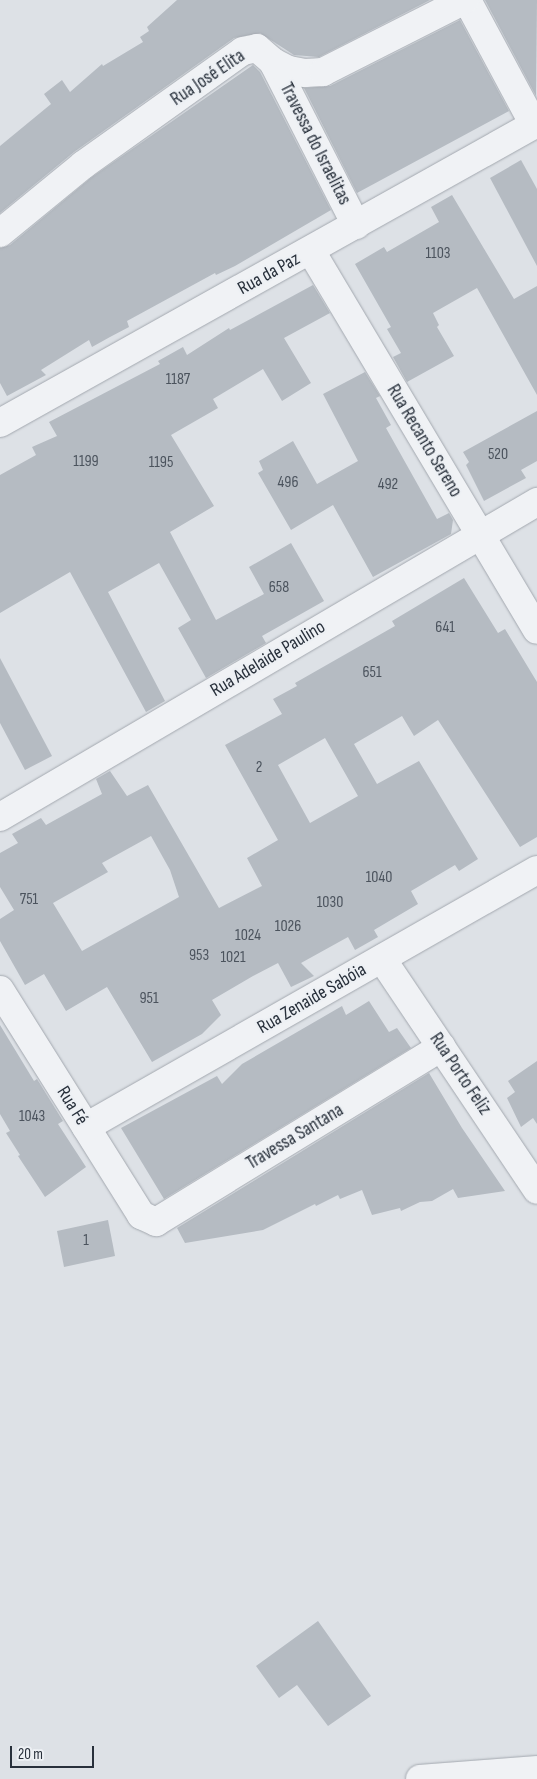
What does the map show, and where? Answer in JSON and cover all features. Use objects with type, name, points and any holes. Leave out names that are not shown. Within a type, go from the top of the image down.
[{"type":"street","name":"Rua José Elita","points":[[0,233],[83,166],[243,51],[258,48],[274,62],[289,70],[305,73],[323,72],[466,0]]},
{"type":"street","points":[[466,0],[535,124]]},
{"type":"street","name":"Travessa do Israelitas","points":[[274,62],[356,225]]},
{"type":"street","name":"Rua da Paz","points":[[0,424],[535,124]]},
{"type":"street","name":"Rua Recanto Sereno","points":[[311,251],[537,630]]},
{"type":"street","name":"Rua Adelaide Paulino","points":[[0,817],[479,534],[537,502]]},
{"type":"street","name":"Rua Zenaide Sabóia","points":[[86,1128],[537,870]]},
{"type":"street","name":"Rua Porto Feliz","points":[[382,959],[537,1190]]},
{"type":"street","name":"Rua Fé","points":[[0,990],[140,1214],[147,1219]]},
{"type":"street","name":"Travessa Santana","points":[[147,1219],[156,1222],[442,1047]]},
{"type":"street","points":[[420,1779],[537,1770]]},
{"type":"building","points":[[177,0],[430,0],[319,57],[294,55],[260,33],[234,38],[74,152],[0,213],[0,146],[51,104],[44,94],[62,80],[70,92],[102,64],[103,66],[143,42],[140,37],[149,31],[147,27]]},
{"type":"building","points":[[485,0],[537,0],[536,96]]},
{"type":"building","points":[[460,20],[509,111],[357,193],[304,88],[330,86]]},
{"type":"building","points":[[253,65],[260,72],[331,210],[235,266],[216,275],[215,273],[127,321],[129,327],[92,347],[89,340],[41,370],[46,375],[7,396],[0,383],[0,248],[10,245],[92,177]]},
{"type":"building","points":[[521,160],[537,189],[537,266],[490,178]]},
{"type":"building","points":[[452,195],[514,299],[537,286],[537,395],[477,288],[433,313],[439,325],[437,327],[454,356],[407,382],[393,357],[401,353],[387,329],[391,327],[355,264],[384,247],[387,252],[439,222],[431,207]]},
{"type":"building","points":[[313,285],[330,313],[284,338],[311,383],[282,401],[263,369],[213,399],[218,408],[171,435],[214,506],[170,532],[216,620],[264,594],[249,567],[291,543],[324,601],[262,636],[266,643],[206,678],[178,628],[191,620],[159,563],[108,592],[165,701],[146,712],[70,572],[0,613],[0,475],[36,455],[32,447],[57,436],[49,422],[160,364],[158,361],[183,347],[187,355],[229,328],[230,330]]},
{"type":"building","points":[[365,372],[380,396],[376,398],[391,425],[386,428],[437,519],[449,513],[453,520],[451,534],[373,577],[333,505],[291,530],[258,473],[263,470],[259,461],[293,441],[317,484],[358,461],[323,394]]},
{"type":"building","points":[[537,411],[537,461],[521,470],[526,478],[484,501],[466,465],[469,462],[463,452]]},
{"type":"building","points":[[464,578],[498,633],[505,629],[537,682],[537,837],[520,847],[438,720],[414,736],[402,716],[354,744],[377,784],[419,761],[478,859],[459,871],[455,865],[411,891],[418,904],[374,930],[378,937],[355,950],[348,937],[301,963],[314,976],[291,987],[278,963],[253,976],[212,1000],[221,1015],[202,1034],[152,1062],[107,987],[66,1011],[44,974],[25,985],[0,941],[0,919],[14,910],[0,887],[0,853],[18,843],[12,834],[41,818],[46,825],[102,794],[96,779],[110,771],[127,796],[148,785],[219,908],[262,886],[247,858],[278,840],[225,745],[282,714],[273,699],[297,686],[295,683],[395,626],[392,621]],"holes":[[[325,738],[358,796],[310,823],[278,765]],[[151,836],[170,870],[179,897],[82,951],[53,903],[108,872],[102,863]]]},
{"type":"building","points":[[0,658],[52,756],[25,770],[0,723]]},
{"type":"building","points":[[369,1001],[389,1032],[397,1028],[411,1048],[164,1199],[121,1128],[217,1076],[222,1084],[242,1064],[342,1006],[346,1015]]},
{"type":"building","points":[[0,1025],[34,1081],[37,1079],[63,1121],[58,1124],[86,1167],[45,1197],[18,1156],[20,1155],[6,1133],[10,1131],[0,1114]]},
{"type":"building","points":[[537,1061],[537,1124],[533,1118],[521,1127],[507,1098],[515,1092],[508,1081]]},
{"type":"building","points":[[429,1073],[462,1128],[505,1191],[458,1198],[453,1189],[432,1201],[420,1202],[401,1211],[400,1208],[372,1215],[362,1190],[340,1199],[338,1195],[316,1206],[315,1204],[263,1230],[185,1243],[177,1228]]},
{"type":"building","points":[[108,1220],[115,1256],[64,1267],[57,1231]]},
{"type":"building","points":[[318,1621],[371,1696],[328,1726],[297,1685],[279,1698],[256,1666]]}]
